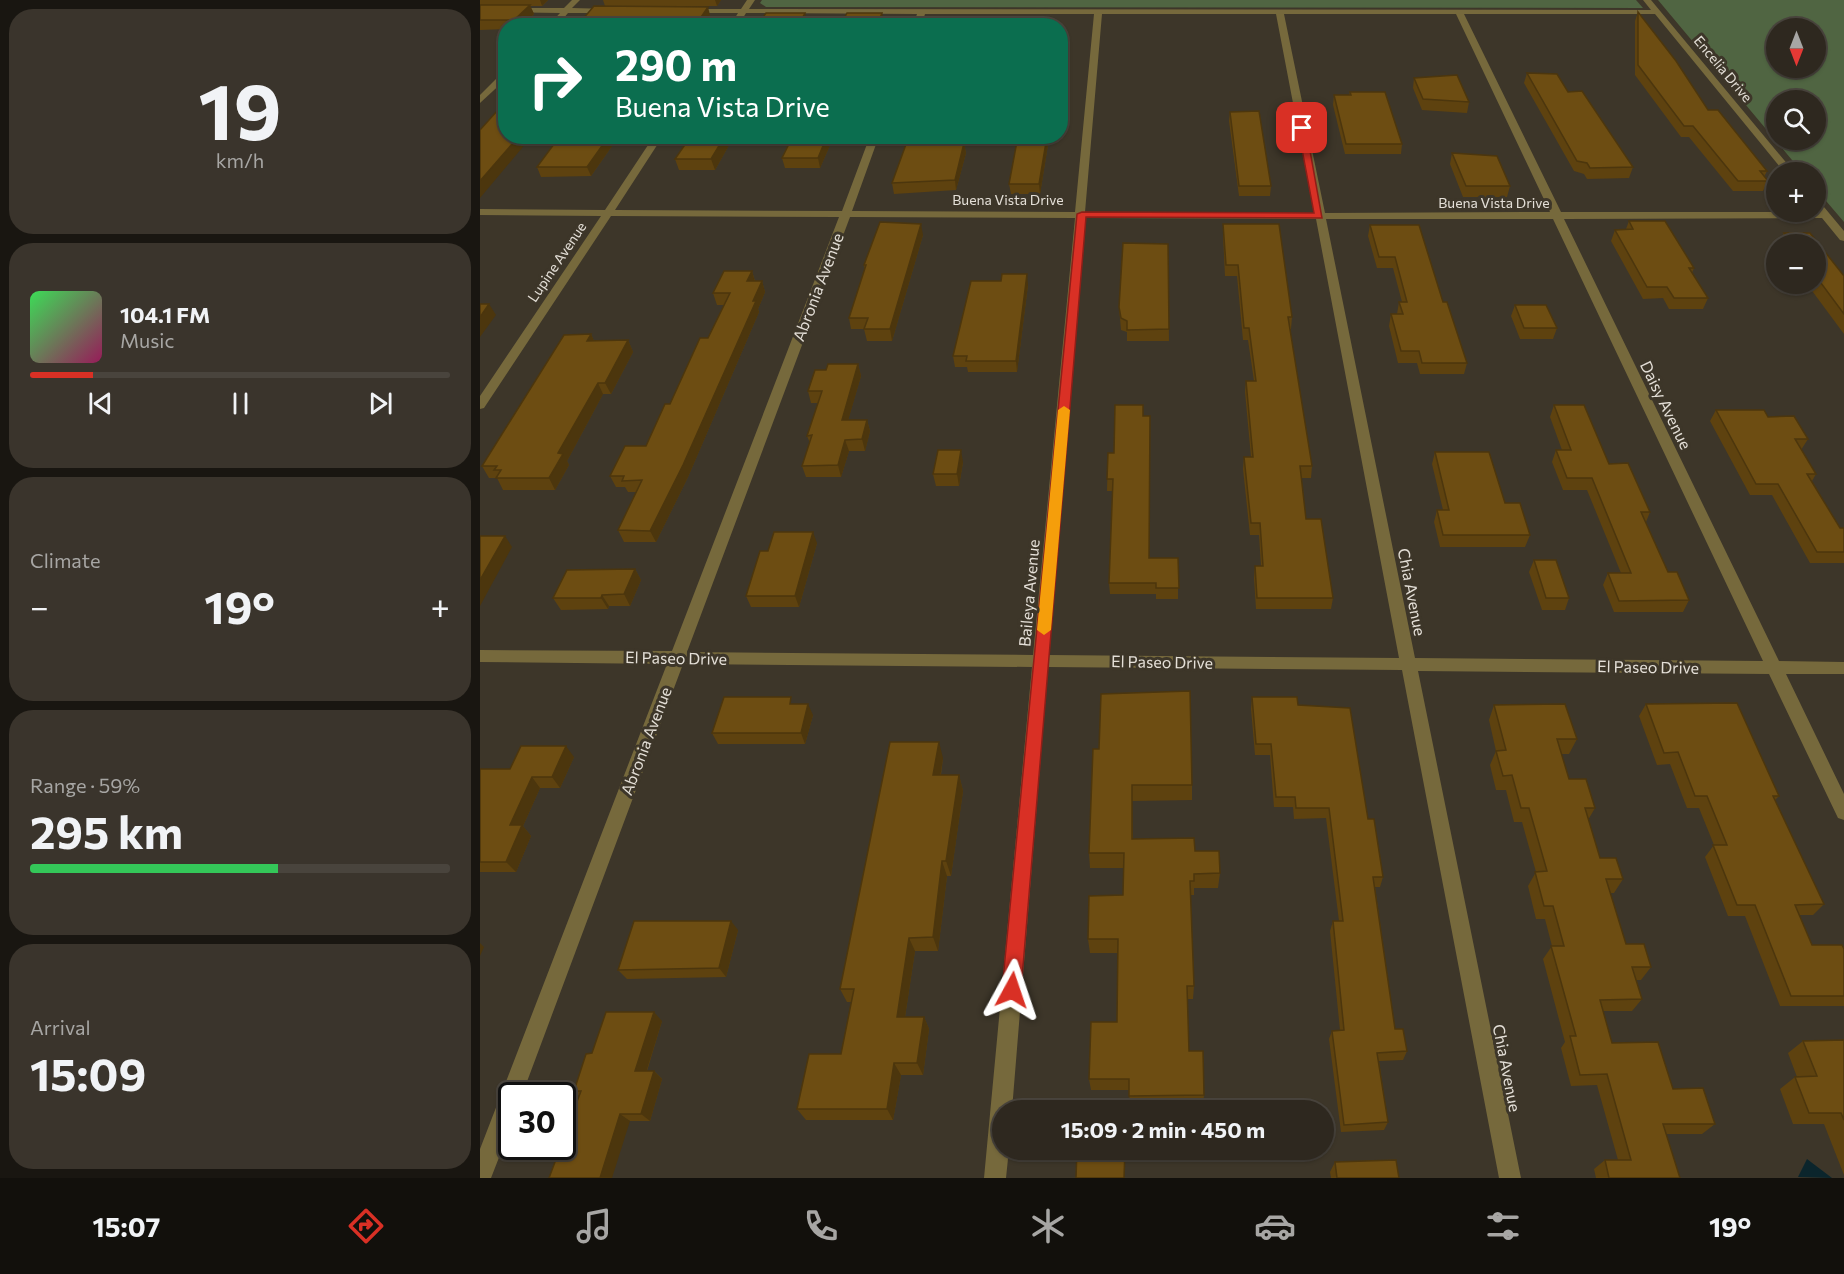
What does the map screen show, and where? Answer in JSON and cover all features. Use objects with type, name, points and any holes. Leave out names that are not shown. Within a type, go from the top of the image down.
[{"type":"street","points":[[559,18],[576,0]]},
{"type":"street","points":[[739,18],[751,0]]},
{"type":"street","name":"Encelia Drive","points":[[1647,0],[1782,162]]},
{"type":"street","points":[[480,10],[624,10]]},
{"type":"street","points":[[683,10],[1657,12]]},
{"type":"street","points":[[920,18],[922,11]]},
{"type":"street","name":"Baileya Avenue","points":[[995,1178],[1082,214],[1098,12]]},
{"type":"street","name":"Chia Avenue","points":[[1280,12],[1510,1178]]},
{"type":"street","name":"Daisy Avenue","points":[[1460,12],[1844,812]]},
{"type":"street","points":[[480,100],[498,82]]},
{"type":"street","name":"Lupine Avenue","points":[[480,405],[654,144]]},
{"type":"street","name":"Abronia Avenue","points":[[480,1178],[872,144]]},
{"type":"street","name":"Buena Vista Drive","points":[[480,212],[1319,216],[1766,215]]},
{"type":"street","points":[[1826,216],[1844,238]]},
{"type":"street","name":"El Paseo Drive","points":[[480,656],[1844,668]]},
{"type":"green space","points":[[762,0],[1636,0],[1643,8],[766,7],[760,3]]},
{"type":"green space","points":[[1658,0],[1844,0],[1844,222],[1826,201],[1826,162],[1794,162],[1784,150],[1826,150],[1826,90],[1766,90],[1766,129]]},
{"type":"water","points":[[1807,1159],[1832,1178],[1798,1177]]},
{"type":"building","points":[[480,5],[530,5],[516,18],[480,20]]},
{"type":"building","points":[[594,6],[708,7],[700,18],[584,18]]},
{"type":"building","points":[[1638,12],[1676,61],[1708,110],[1718,110],[1766,170],[1760,171],[1766,181],[1738,181],[1693,126],[1684,126],[1638,65]]},
{"type":"building","points":[[766,13],[805,13],[802,18],[763,18]]},
{"type":"building","points":[[847,13],[882,13],[880,18],[844,18]]},
{"type":"building","points":[[1527,73],[1557,74],[1568,92],[1582,91],[1633,167],[1590,168],[1587,163],[1577,161]]},
{"type":"building","points":[[1457,75],[1469,102],[1423,99],[1414,78]]},
{"type":"building","points":[[1350,92],[1385,92],[1402,144],[1346,144],[1334,95],[1351,95]]},
{"type":"building","points":[[498,110],[498,144],[512,144],[480,181],[480,130]]},
{"type":"building","points":[[1259,111],[1271,186],[1239,186],[1230,112]]},
{"type":"building","points":[[554,144],[603,144],[587,167],[537,167]]},
{"type":"building","points":[[685,144],[720,144],[711,159],[675,159]]},
{"type":"building","points":[[789,144],[824,144],[818,158],[782,158]]},
{"type":"building","points":[[906,144],[964,144],[955,180],[892,183]]},
{"type":"building","points":[[1016,144],[1046,144],[1039,184],[1009,184]]},
{"type":"building","points":[[1452,153],[1497,156],[1510,186],[1466,186]]},
{"type":"building","points":[[1629,221],[1665,221],[1694,268],[1689,268],[1708,298],[1674,298],[1667,287],[1647,287],[1615,230],[1633,229]]},
{"type":"building","points":[[880,222],[921,224],[890,329],[864,329],[868,318],[849,318],[866,265],[864,265]]},
{"type":"building","points":[[1223,224],[1279,224],[1292,317],[1288,317],[1312,466],[1300,466],[1306,519],[1321,519],[1333,598],[1257,598],[1255,566],[1263,566],[1260,523],[1251,523],[1244,457],[1253,457],[1246,381],[1256,381],[1249,328],[1244,328],[1238,265],[1226,265]]},
{"type":"building","points":[[1370,225],[1419,225],[1443,302],[1447,302],[1467,363],[1422,363],[1419,351],[1401,351],[1391,314],[1403,314],[1399,302],[1407,302],[1395,257],[1379,257]]},
{"type":"building","points":[[1784,233],[1811,234],[1785,234]]},
{"type":"building","points":[[1123,243],[1168,244],[1169,329],[1127,330],[1127,321],[1121,318],[1119,307]]},
{"type":"building","points":[[1826,253],[1844,276],[1844,314],[1826,290]]},
{"type":"building","points":[[724,271],[752,271],[747,281],[762,281],[753,301],[756,301],[683,465],[650,531],[618,530],[642,480],[622,481],[624,476],[610,476],[625,446],[646,446],[665,404],[670,404],[700,338],[708,338],[730,293],[713,293]]},
{"type":"building","points":[[1002,274],[1027,274],[1016,361],[966,361],[967,356],[953,356],[971,281],[1001,281]]},
{"type":"building","points":[[480,304],[489,304],[480,317]]},
{"type":"building","points":[[1515,305],[1546,305],[1557,328],[1524,328]]},
{"type":"building","points":[[591,334],[587,341],[628,340],[605,383],[598,383],[558,453],[563,454],[549,478],[496,478],[501,470],[494,470],[497,466],[482,466],[564,335]]},
{"type":"building","points":[[828,364],[858,364],[842,420],[867,420],[862,439],[845,440],[838,465],[802,466],[812,435],[807,436],[822,391],[808,391],[815,370],[826,370]]},
{"type":"building","points":[[1115,405],[1143,405],[1143,416],[1150,416],[1149,558],[1178,558],[1179,588],[1156,588],[1156,583],[1109,583],[1113,479],[1107,479],[1108,453],[1114,453]]},
{"type":"building","points":[[1554,405],[1584,405],[1609,464],[1628,463],[1650,512],[1641,512],[1668,572],[1677,572],[1689,600],[1619,601],[1608,573],[1631,573],[1592,478],[1567,478],[1556,450],[1571,450]]},
{"type":"building","points":[[1716,410],[1764,410],[1768,417],[1794,416],[1808,439],[1795,439],[1816,474],[1807,474],[1840,528],[1844,528],[1844,552],[1817,552],[1778,484],[1756,484]]},
{"type":"building","points":[[938,450],[961,450],[957,474],[933,474]]},
{"type":"building","points":[[1435,452],[1489,452],[1505,503],[1520,503],[1530,535],[1443,535],[1437,510],[1449,510]]},
{"type":"building","points":[[774,532],[813,532],[795,596],[746,596],[760,551],[768,551]]},
{"type":"building","points":[[480,536],[505,536],[480,580]]},
{"type":"building","points":[[1534,560],[1556,560],[1569,598],[1546,598]]},
{"type":"building","points":[[635,569],[624,594],[602,595],[601,598],[553,598],[567,570]]},
{"type":"building","points":[[1190,691],[1192,785],[1132,785],[1132,839],[1194,838],[1195,851],[1219,851],[1220,873],[1194,874],[1194,881],[1190,881],[1194,986],[1187,986],[1189,1051],[1203,1051],[1204,1095],[1129,1096],[1129,1079],[1089,1079],[1091,1022],[1117,1022],[1118,939],[1088,939],[1089,896],[1123,895],[1124,853],[1089,853],[1093,749],[1099,749],[1101,694]]},
{"type":"building","points":[[724,697],[791,697],[790,704],[808,704],[801,733],[712,733]]},
{"type":"building","points":[[1252,697],[1297,697],[1298,705],[1350,708],[1368,819],[1374,819],[1383,877],[1373,877],[1395,1029],[1403,1029],[1407,1051],[1377,1053],[1388,1122],[1344,1125],[1332,1031],[1344,1030],[1333,921],[1343,921],[1329,808],[1296,808],[1295,797],[1276,797],[1271,744],[1256,744]]},
{"type":"building","points":[[1737,703],[1779,796],[1773,796],[1824,904],[1795,905],[1812,945],[1842,945],[1844,949],[1844,996],[1791,996],[1755,905],[1737,905],[1713,845],[1727,845],[1707,796],[1695,796],[1678,752],[1664,753],[1646,704]]},
{"type":"building","points":[[1565,704],[1577,739],[1557,739],[1569,779],[1586,779],[1595,808],[1585,808],[1600,858],[1616,858],[1623,879],[1606,879],[1626,944],[1644,944],[1651,967],[1632,967],[1642,999],[1600,1000],[1612,1043],[1658,1042],[1673,1089],[1703,1088],[1715,1124],[1663,1124],[1680,1178],[1609,1178],[1605,1160],[1631,1160],[1607,1074],[1580,1075],[1570,1036],[1576,1036],[1551,946],[1564,946],[1553,906],[1544,906],[1535,872],[1547,871],[1529,808],[1521,808],[1512,775],[1503,776],[1496,751],[1506,750],[1494,705]]},
{"type":"building","points":[[890,742],[939,742],[933,775],[959,775],[946,861],[942,861],[933,937],[909,938],[897,1017],[924,1017],[917,1063],[894,1063],[887,1109],[797,1109],[809,1054],[841,1054],[854,989],[840,989]]},
{"type":"building","points":[[521,746],[566,746],[552,777],[532,777],[510,825],[522,825],[506,862],[480,862],[480,769],[510,769]]},
{"type":"building","points":[[634,921],[731,921],[719,968],[618,970]]},
{"type":"building","points":[[606,1012],[654,1012],[635,1071],[654,1071],[641,1114],[620,1114],[600,1178],[549,1178],[556,1160],[576,1160],[576,1104],[581,1091],[576,1091],[576,1085],[586,1054],[592,1053]]},
{"type":"building","points":[[1844,1040],[1844,1120],[1841,1113],[1809,1113],[1795,1077],[1817,1076],[1803,1041]]},
{"type":"building","points":[[1077,1160],[1125,1160],[1124,1178],[1076,1178]]},
{"type":"building","points":[[1396,1160],[1399,1178],[1337,1178],[1335,1162]]},
{"type":"slow traffic","points":[[1044,630],[1064,410]]},
{"type":"route","points":[[1012,990],[1082,214],[1319,216],[1302,128]]}]
